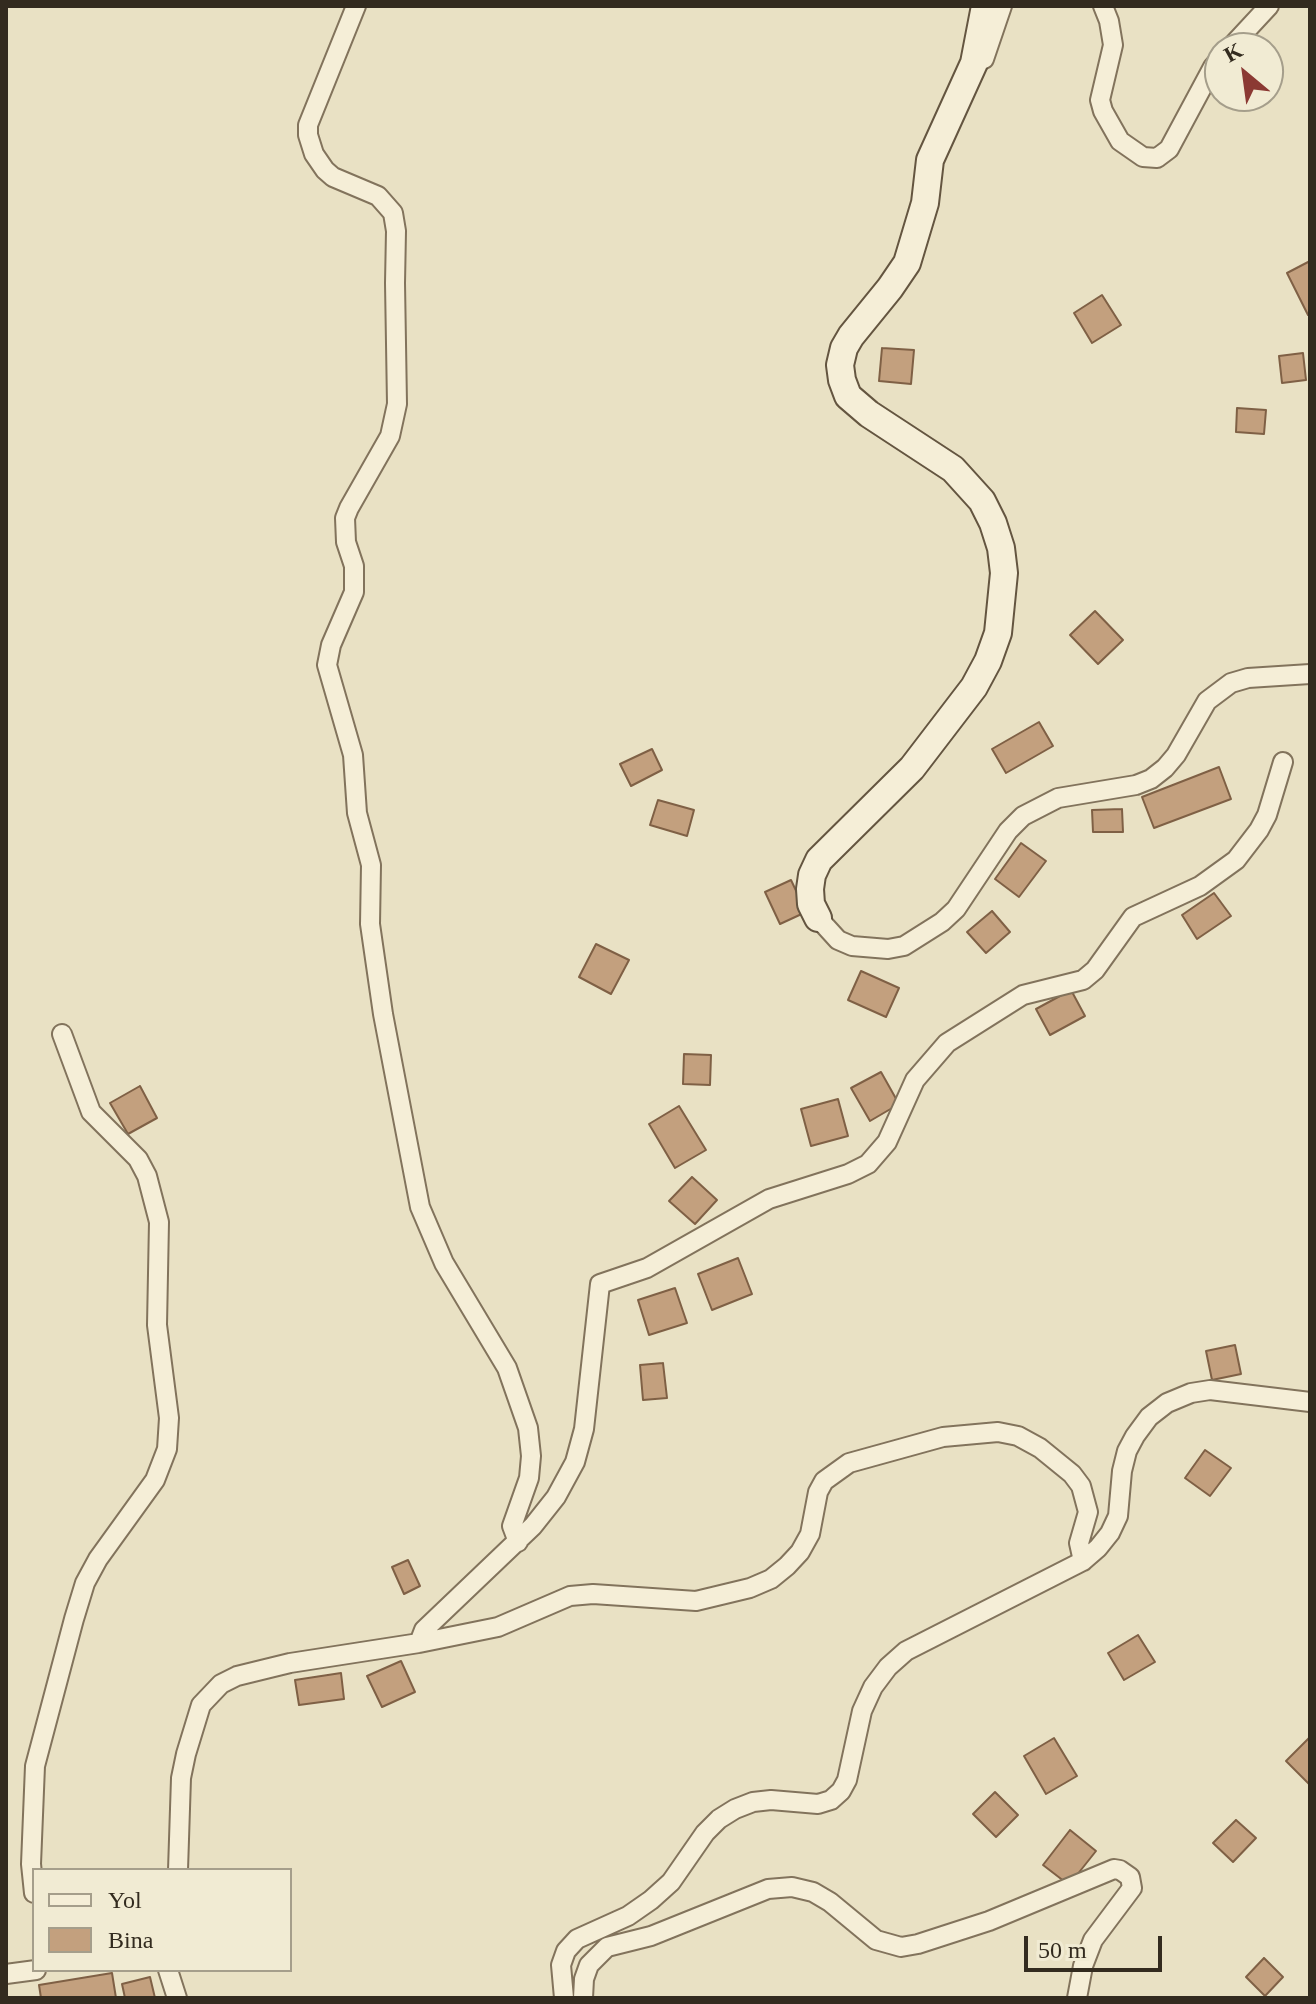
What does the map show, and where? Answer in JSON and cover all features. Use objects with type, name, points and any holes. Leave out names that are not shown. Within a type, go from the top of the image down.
[{"type":"street","points":[[356,6],[308,125],[308,135],[314,154],[325,170],[333,177],[378,196],[393,213],[396,231],[397,404],[390,436],[345,518],[346,542],[354,566],[354,592],[331,645],[327,665],[353,755],[357,813],[371,865],[370,924],[383,1014],[420,1207],[444,1263],[507,1368],[528,1428],[531,1456],[529,1478],[512,1526],[518,1542]]},
{"type":"street","points":[[985,6],[974,63],[930,160],[925,203],[907,263],[851,336],[840,365],[848,396],[869,414],[953,469],[982,501],[993,523],[1002,560],[1003,595],[998,633],[974,687],[912,768],[819,860],[812,875],[811,904],[818,918],[838,940],[852,946],[888,949],[904,946],[942,922],[956,909],[1008,831],[1023,816],[1058,798],[1136,785],[1151,779],[1176,755],[1207,701],[1231,683],[1248,678],[1310,674]]},
{"type":"street","points":[[974,63],[986,56],[1002,6]]},
{"type":"street","points":[[1103,6],[1113,45],[1100,100],[1120,141],[1143,157],[1157,158],[1169,149],[1204,84]]},
{"type":"street","points":[[1245,32],[1269,6]]},
{"type":"street","points":[[419,1643],[424,1630],[518,1542],[556,1497],[575,1462],[584,1429],[600,1284],[647,1268],[769,1199],[848,1174],[868,1164],[887,1142],[915,1080],[947,1043],[1023,995],[1083,980],[1095,970],[1122,928],[1133,917],[1200,886],[1236,860],[1267,815],[1283,762]]},
{"type":"street","points":[[32,1874],[35,1766],[74,1619],[85,1583],[98,1559],[155,1480],[167,1449],[169,1418],[157,1325],[159,1222],[147,1176],[138,1159],[91,1112],[62,1034]]},
{"type":"street","points":[[564,1998],[561,1965],[566,1951],[577,1939],[628,1916],[651,1900],[671,1882],[705,1833],[719,1819],[753,1802],[771,1800],[818,1804],[831,1800],[841,1791],[847,1780],[862,1711],[873,1687],[888,1667],[906,1651],[1083,1561],[1098,1548],[1118,1516],[1122,1471],[1135,1436],[1149,1417],[1167,1403],[1191,1393],[1210,1390],[1310,1402]]},
{"type":"street","points":[[178,1868],[181,1778],[201,1705],[221,1684],[264,1669],[498,1627],[570,1596],[593,1594],[696,1601],[750,1588],[771,1579],[800,1552],[810,1534],[818,1492],[824,1481],[849,1463],[973,1433],[998,1432],[1018,1436],[1040,1448],[1072,1474],[1081,1486],[1088,1512],[1079,1549],[1083,1561]]},
{"type":"street","points":[[583,1998],[584,1979],[589,1965],[607,1947],[651,1936],[768,1889],[792,1887],[813,1892],[876,1940],[901,1947],[989,1921],[1114,1869],[1120,1870],[1130,1877],[1132,1888],[1093,1940],[1083,1966],[1077,1998]]},
{"type":"street","points":[[6,1974],[32,1971]]},
{"type":"street","points":[[169,1972],[177,1998]]},
{"type":"building","points":[[1310,261],[1310,314],[1308,315],[1287,273]]},
{"type":"building","points":[[1102,295],[1121,325],[1092,343],[1074,313]]},
{"type":"building","points":[[882,348],[914,350],[911,384],[879,381]]},
{"type":"building","points":[[1303,353],[1306,380],[1282,383],[1279,356]]},
{"type":"building","points":[[1237,408],[1266,410],[1264,434],[1236,432]]},
{"type":"building","points":[[1095,611],[1123,640],[1098,664],[1070,635]]},
{"type":"building","points":[[1039,722],[1053,746],[1006,773],[992,749]]},
{"type":"building","points":[[652,749],[662,770],[631,786],[620,764]]},
{"type":"building","points":[[1219,767],[1231,799],[1154,828],[1142,797]]},
{"type":"building","points":[[658,800],[694,810],[687,836],[650,825]]},
{"type":"building","points":[[1122,809],[1123,832],[1093,832],[1092,810]]},
{"type":"building","points":[[1021,843],[1046,861],[1019,897],[995,879]]},
{"type":"building","points":[[791,880],[806,912],[780,924],[765,892]]},
{"type":"building","points":[[1214,893],[1231,916],[1197,939],[1182,915]]},
{"type":"building","points":[[992,911],[1010,932],[986,953],[967,932]]},
{"type":"building","points":[[596,944],[629,960],[611,994],[579,977]]},
{"type":"building","points":[[861,971],[899,988],[886,1017],[848,1000]]},
{"type":"building","points":[[1071,990],[1085,1016],[1050,1035],[1036,1009]]},
{"type":"building","points":[[684,1054],[711,1055],[710,1085],[683,1084]]},
{"type":"building","points":[[881,1072],[899,1104],[870,1121],[851,1088]]},
{"type":"building","points":[[140,1086],[157,1118],[128,1134],[110,1103]]},
{"type":"building","points":[[838,1099],[848,1136],[811,1146],[801,1109]]},
{"type":"building","points":[[679,1106],[706,1150],[675,1168],[649,1124]]},
{"type":"building","points":[[692,1177],[717,1200],[695,1224],[669,1201]]},
{"type":"building","points":[[738,1258],[752,1294],[712,1310],[698,1274]]},
{"type":"building","points":[[675,1288],[687,1323],[649,1335],[638,1300]]},
{"type":"building","points":[[1235,1345],[1241,1374],[1212,1380],[1206,1351]]},
{"type":"building","points":[[663,1363],[667,1398],[643,1400],[640,1365]]},
{"type":"building","points":[[1205,1450],[1231,1468],[1210,1496],[1185,1478]]},
{"type":"building","points":[[408,1560],[420,1586],[404,1594],[392,1567]]},
{"type":"building","points":[[1138,1635],[1155,1662],[1124,1680],[1108,1653]]},
{"type":"building","points":[[401,1661],[415,1692],[382,1707],[367,1676]]},
{"type":"building","points":[[341,1673],[344,1699],[299,1705],[295,1680]]},
{"type":"building","points":[[1054,1738],[1077,1776],[1046,1794],[1024,1756]]},
{"type":"building","points":[[1310,1739],[1310,1785],[1286,1761]]},
{"type":"building","points":[[995,1792],[1018,1815],[996,1837],[973,1814]]},
{"type":"building","points":[[1236,1820],[1256,1838],[1233,1862],[1213,1843]]},
{"type":"building","points":[[1070,1830],[1096,1851],[1069,1885],[1043,1865]]},
{"type":"building","points":[[1264,1958],[1283,1977],[1265,1996],[1246,1977]]},
{"type":"building","points":[[112,1973],[116,1998],[41,1998],[39,1985]]},
{"type":"building","points":[[150,1977],[155,1998],[125,1998],[122,1984]]}]
